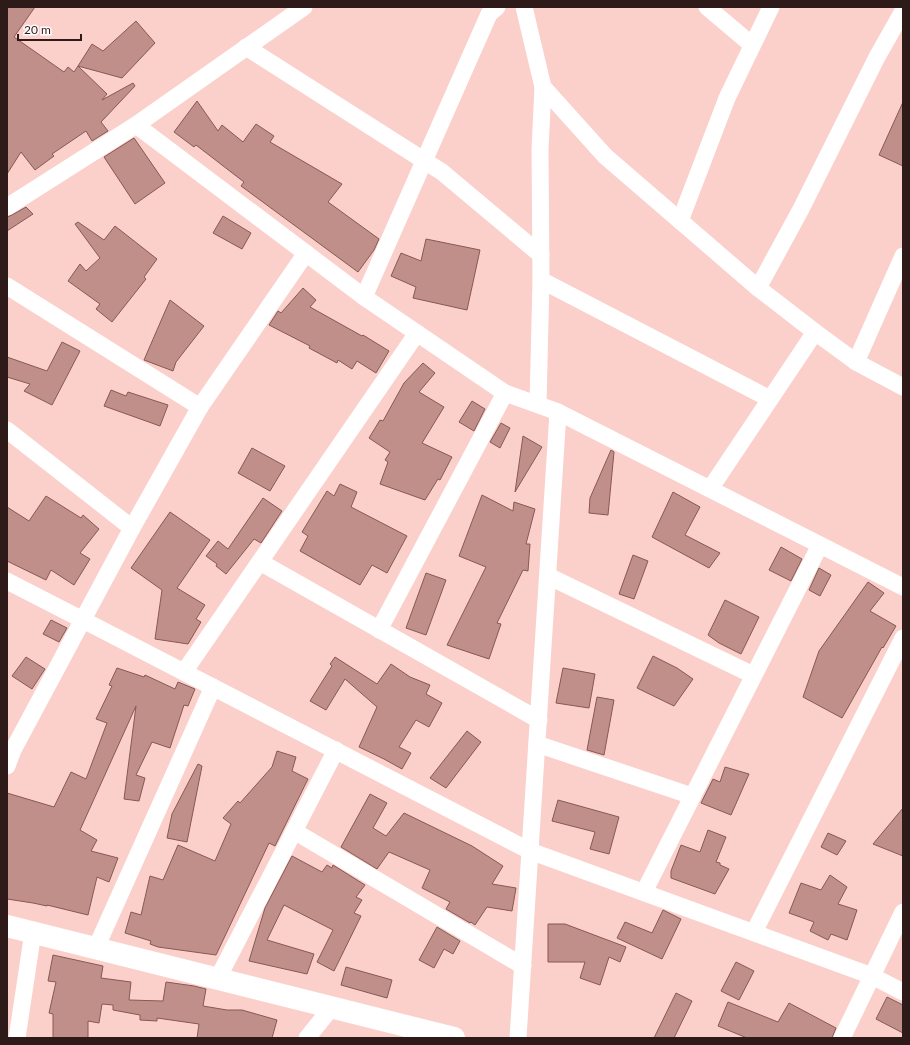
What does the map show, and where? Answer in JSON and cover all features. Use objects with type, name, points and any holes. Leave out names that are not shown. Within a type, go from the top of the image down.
[{"type":"street","points":[[7,207],[136,125],[304,7]]},
{"type":"street","points":[[364,297],[489,14],[497,7]]},
{"type":"street","points":[[524,7],[543,87],[540,149],[541,280],[538,404]]},
{"type":"street","points":[[707,7],[752,45]]},
{"type":"street","points":[[680,221],[727,98],[771,7]]},
{"type":"street","points":[[758,288],[877,57],[903,11]]},
{"type":"street","points":[[246,47],[442,172],[541,255]]},
{"type":"street","points":[[543,87],[605,156],[758,288],[856,362],[903,387]]},
{"type":"street","points":[[136,125],[364,297],[505,393],[558,412],[903,587]]},
{"type":"street","points":[[9,755],[200,406],[306,253]]},
{"type":"street","points":[[856,362],[903,256]]},
{"type":"street","points":[[541,280],[770,399]]},
{"type":"street","points":[[7,286],[200,406]]},
{"type":"street","points":[[710,489],[815,332]]},
{"type":"street","points":[[184,672],[417,333]]},
{"type":"street","points":[[379,630],[505,393]]},
{"type":"street","points":[[518,1038],[558,412]]},
{"type":"street","points":[[7,430],[132,528]]},
{"type":"street","points":[[644,892],[820,545]]},
{"type":"street","points":[[260,562],[538,720]]},
{"type":"street","points":[[548,576],[753,675]]},
{"type":"street","points":[[7,581],[530,850],[872,976],[903,992]]},
{"type":"street","points":[[754,932],[903,638]]},
{"type":"street","points":[[96,948],[213,687]]},
{"type":"street","points":[[537,744],[692,796]]},
{"type":"street","points":[[218,978],[336,750]]},
{"type":"street","points":[[294,831],[522,966]]},
{"type":"street","points":[[842,1038],[903,912]]},
{"type":"street","points":[[7,926],[454,1038]]},
{"type":"street","points":[[17,1038],[33,932]]},
{"type":"street","points":[[307,1038],[332,1007]]},
{"type":"building","points":[[7,7],[35,7],[14,37],[64,72],[68,67],[74,72],[78,66],[107,94],[102,100],[133,83],[135,86],[101,122],[108,131],[92,141],[86,131],[52,154],[54,156],[35,170],[21,152],[7,174]]},
{"type":"building","points":[[136,21],[155,43],[122,78],[78,66],[92,44],[103,51]]},
{"type":"building","points":[[197,101],[218,131],[222,125],[243,142],[256,124],[274,136],[270,142],[342,184],[328,202],[379,239],[374,250],[358,272],[241,186],[244,182],[196,145],[194,147],[174,132]]},
{"type":"building","points":[[903,102],[903,166],[879,155]]},
{"type":"building","points":[[134,138],[165,183],[135,204],[104,157]]},
{"type":"building","points":[[26,207],[33,214],[7,231],[7,217]]},
{"type":"building","points":[[223,216],[251,233],[242,249],[213,233]]},
{"type":"building","points":[[78,222],[104,240],[115,226],[157,259],[144,277],[146,279],[112,322],[96,309],[100,304],[68,281],[80,264],[86,271],[100,258],[75,224]]},
{"type":"building","points":[[426,239],[480,250],[467,310],[413,298],[416,287],[391,276],[401,253],[421,261]]},
{"type":"building","points":[[303,288],[316,300],[310,307],[362,336],[363,335],[389,351],[376,373],[357,361],[352,369],[338,360],[337,363],[309,348],[310,346],[269,325],[278,311],[281,313]]},
{"type":"building","points":[[170,300],[204,326],[176,362],[173,371],[144,360]]},
{"type":"building","points":[[62,342],[80,351],[52,405],[24,391],[30,384],[7,377],[7,357],[47,371]]},
{"type":"building","points":[[423,363],[435,373],[419,392],[444,407],[422,443],[452,457],[440,480],[438,479],[425,500],[380,484],[388,462],[385,460],[390,452],[369,438],[380,420],[383,421],[404,383]]},
{"type":"building","points":[[111,390],[126,396],[128,392],[168,405],[160,426],[104,406]]},
{"type":"building","points":[[472,401],[485,409],[474,431],[459,422]]},
{"type":"building","points":[[501,423],[510,428],[500,448],[490,442]]},
{"type":"building","points":[[523,436],[542,447],[515,492]]},
{"type":"building","points":[[252,448],[285,466],[270,491],[238,473]]},
{"type":"building","points":[[611,450],[614,452],[608,515],[589,513],[590,498]]},
{"type":"building","points":[[340,484],[357,492],[351,507],[407,536],[387,573],[372,565],[360,585],[300,551],[308,536],[302,532],[327,491],[334,496]]},
{"type":"building","points":[[673,492],[700,507],[685,535],[720,553],[709,568],[652,537]]},
{"type":"building","points":[[482,495],[513,511],[514,502],[535,509],[526,544],[530,544],[528,571],[523,570],[497,623],[501,624],[489,659],[447,645],[486,567],[459,556]]},
{"type":"building","points":[[46,496],[81,518],[83,515],[99,529],[80,553],[90,559],[74,585],[51,570],[46,580],[7,561],[7,507],[29,521]]},
{"type":"building","points":[[263,498],[282,511],[261,543],[254,539],[226,574],[216,566],[217,564],[206,556],[218,541],[228,549]]},
{"type":"building","points":[[170,512],[210,540],[177,588],[205,605],[196,619],[201,622],[188,644],[155,639],[162,590],[131,568]]},
{"type":"building","points":[[781,547],[802,559],[791,581],[769,570]]},
{"type":"building","points":[[633,555],[648,561],[634,599],[619,594]]},
{"type":"building","points":[[819,568],[831,575],[820,596],[809,590]]},
{"type":"building","points":[[426,573],[446,580],[426,635],[406,628]]},
{"type":"building","points":[[868,582],[884,593],[870,611],[896,626],[883,648],[882,647],[842,718],[803,697],[819,651]]},
{"type":"building","points":[[725,600],[759,617],[741,654],[719,643],[708,635]]},
{"type":"building","points":[[51,620],[67,628],[59,642],[43,634]]},
{"type":"building","points":[[653,656],[677,668],[693,679],[674,706],[637,688]]},
{"type":"building","points":[[26,657],[45,669],[32,689],[12,676]]},
{"type":"building","points":[[335,657],[377,684],[391,664],[410,677],[430,685],[426,694],[442,703],[429,727],[416,720],[399,747],[411,753],[402,769],[359,747],[377,707],[345,679],[326,710],[310,701],[332,666],[330,664]]},
{"type":"building","points":[[117,668],[144,677],[145,675],[175,689],[178,682],[195,689],[188,706],[184,705],[170,748],[152,742],[136,775],[145,778],[139,801],[124,799],[136,706],[80,830],[97,840],[91,851],[118,858],[109,882],[97,877],[88,915],[47,905],[7,899],[7,793],[54,807],[71,772],[86,779],[107,723],[96,719],[112,686],[109,685]]},
{"type":"building","points":[[563,668],[595,674],[589,708],[556,703]]},
{"type":"building","points":[[597,697],[614,700],[604,755],[587,750]]},
{"type":"building","points":[[467,731],[481,742],[446,788],[430,778]]},
{"type":"building","points":[[277,751],[296,757],[292,771],[308,779],[275,846],[269,843],[216,955],[158,947],[150,944],[151,941],[125,933],[131,912],[141,915],[150,876],[163,880],[178,845],[215,861],[231,824],[223,818],[238,801],[240,803],[272,767]]},
{"type":"building","points":[[198,764],[202,766],[187,842],[167,838],[172,814]]},
{"type":"building","points":[[725,767],[749,774],[731,815],[701,803],[713,779],[720,782]]},
{"type":"building","points":[[370,794],[387,803],[373,828],[386,836],[404,813],[472,846],[503,866],[492,884],[516,888],[512,911],[487,907],[475,925],[446,909],[450,902],[422,888],[430,870],[389,852],[377,869],[341,847]]},
{"type":"building","points":[[558,800],[619,817],[609,854],[590,849],[595,832],[552,821]]},
{"type":"building","points":[[903,808],[903,856],[873,844]]},
{"type":"building","points":[[708,830],[726,837],[716,862],[729,869],[715,894],[671,878],[671,871],[681,845],[700,852]]},
{"type":"building","points":[[828,833],[846,841],[837,855],[821,847]]},
{"type":"building","points":[[292,856],[322,872],[327,865],[332,868],[333,865],[365,885],[356,897],[362,900],[354,913],[361,916],[334,971],[317,962],[333,930],[284,905],[267,940],[314,954],[307,974],[249,961],[265,908]]},
{"type":"building","points":[[830,875],[847,887],[838,904],[857,910],[847,940],[831,934],[828,940],[810,931],[814,922],[789,913],[801,883],[821,890]]},
{"type":"building","points":[[663,910],[681,919],[662,959],[617,938],[625,922],[652,933]]},
{"type":"building","points":[[548,924],[565,924],[626,947],[620,962],[609,957],[600,985],[580,978],[585,962],[548,962]]},
{"type":"building","points":[[437,927],[460,941],[453,954],[444,949],[434,968],[419,960]]},
{"type":"building","points":[[53,955],[103,966],[101,978],[131,982],[129,1000],[163,1001],[166,982],[206,989],[203,1006],[227,1010],[242,1010],[277,1020],[272,1038],[197,1038],[199,1024],[157,1018],[157,1021],[140,1020],[140,1015],[113,1010],[113,1005],[102,1004],[99,1023],[88,1021],[88,1038],[53,1038],[53,1014],[49,1013],[56,982],[48,981]]},
{"type":"building","points":[[736,962],[754,971],[739,1000],[721,991]]},
{"type":"building","points":[[346,967],[392,980],[387,998],[341,985]]},
{"type":"building","points":[[676,993],[692,1001],[674,1038],[654,1038]]},
{"type":"building","points":[[887,997],[903,1005],[903,1033],[876,1019]]},
{"type":"building","points":[[728,1002],[778,1022],[789,1003],[836,1028],[832,1038],[747,1038],[718,1026]]}]
